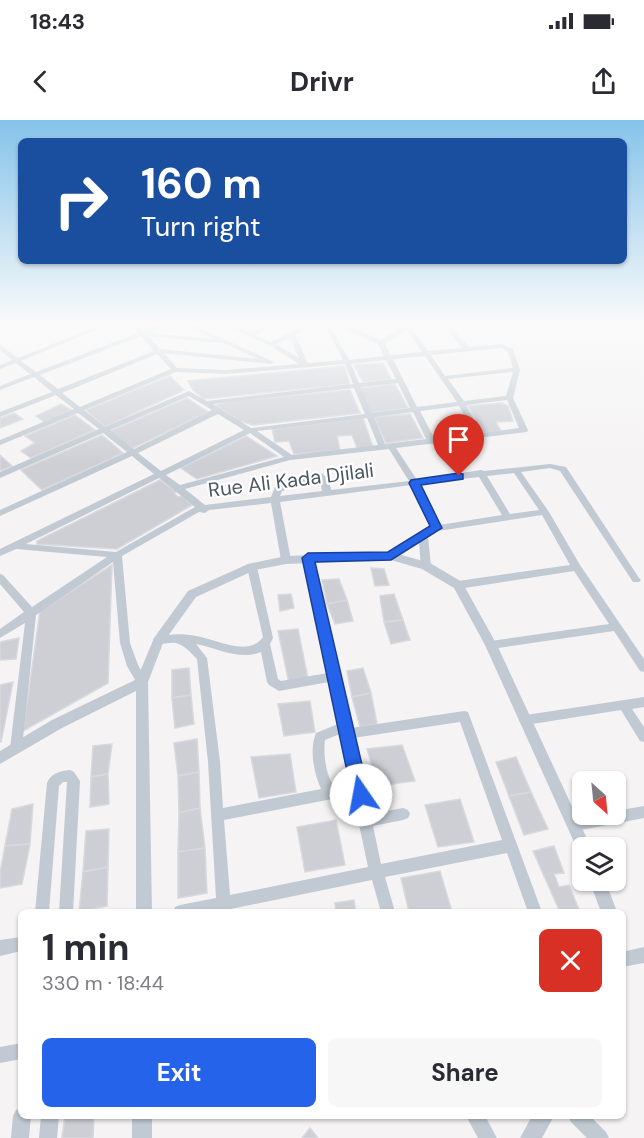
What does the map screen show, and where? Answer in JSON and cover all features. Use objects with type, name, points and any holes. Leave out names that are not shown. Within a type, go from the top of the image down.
[{"type":"street","points":[[30,371],[205,510]]},
{"type":"street","points":[[0,388],[48,371]]},
{"type":"street","points":[[0,415],[111,371]]},
{"type":"street","points":[[0,443],[174,371]]},
{"type":"street","points":[[188,371],[243,371]]},
{"type":"street","points":[[351,371],[368,414],[387,447],[414,483],[436,528]]},
{"type":"street","points":[[394,371],[430,441]]},
{"type":"street","points":[[438,371],[461,403],[480,436]]},
{"type":"street","points":[[442,378],[512,371]]},
{"type":"street","points":[[180,488],[290,458],[524,430],[509,398],[517,371]]},
{"type":"street","points":[[204,403],[399,381]]},
{"type":"street","points":[[0,476],[189,393],[250,430],[290,458]]},
{"type":"street","points":[[0,553],[250,430],[509,398]]},
{"type":"street","points":[[0,513],[217,411]]},
{"type":"street","name":"Rue Ali Kada Djilali","points":[[0,634],[117,555],[197,509],[205,510],[514,469],[550,466],[563,469],[636,580]]},
{"type":"street","points":[[514,469],[545,512],[576,567],[644,668]]},
{"type":"street","points":[[481,473],[508,518]]},
{"type":"street","points":[[286,560],[275,499],[278,489],[314,476],[321,476],[325,479],[327,493]]},
{"type":"street","points":[[391,556],[436,528],[545,512]]},
{"type":"street","points":[[423,536],[426,566]]},
{"type":"street","points":[[0,545],[117,555],[125,643],[133,666],[142,682]]},
{"type":"street","points":[[144,909],[142,682],[158,640],[192,594],[252,567],[308,558],[391,556],[426,566],[458,585],[491,645],[572,817]]},
{"type":"street","points":[[308,558],[376,870],[387,909]]},
{"type":"street","points":[[252,567],[268,638],[265,645],[273,682],[279,686],[334,677]]},
{"type":"street","points":[[458,585],[576,567]]},
{"type":"street","points":[[0,577],[31,613],[16,748]]},
{"type":"street","points":[[491,645],[618,627]]},
{"type":"street","points":[[158,640],[177,638],[197,640],[237,651],[257,649],[265,645]]},
{"type":"street","points":[[177,638],[192,647],[202,658],[214,762],[223,902]]},
{"type":"street","points":[[0,758],[57,724],[142,682]]},
{"type":"street","points":[[526,720],[644,702]]},
{"type":"street","points":[[624,706],[644,737]]},
{"type":"street","points":[[332,793],[325,787],[318,744],[320,737],[325,733],[464,716],[535,909]]},
{"type":"street","points":[[42,909],[53,783],[65,776],[70,776],[74,781],[66,909]]},
{"type":"street","points":[[218,815],[332,793],[361,795]]},
{"type":"street","points":[[626,815],[644,812]]},
{"type":"street","points":[[366,820],[403,814]]},
{"type":"street","points":[[576,825],[580,837]]},
{"type":"street","points":[[193,909],[376,870],[510,845]]},
{"type":"street","points":[[601,891],[608,909]]},
{"type":"street","points":[[0,948],[18,945]]},
{"type":"street","points":[[626,959],[644,955]]},
{"type":"street","points":[[0,1055],[18,1052]]},
{"type":"street","points":[[20,1138],[22,1119]]},
{"type":"street","points":[[48,1138],[50,1119]]},
{"type":"street","points":[[142,1119],[142,1138]]},
{"type":"street","points":[[477,1119],[488,1138]]},
{"type":"street","points":[[530,1138],[542,1119]]},
{"type":"street","points":[[580,1119],[600,1138]]},
{"type":"building","points":[[297,371],[346,371],[350,384],[204,399],[193,390],[188,381]]},
{"type":"building","points":[[357,371],[387,371],[391,379],[363,382]]},
{"type":"building","points":[[170,376],[184,390],[105,427],[86,410]]},
{"type":"building","points":[[395,384],[408,408],[371,413],[360,388]]},
{"type":"building","points":[[350,390],[360,413],[253,425],[240,421],[216,405],[231,401]]},
{"type":"building","points":[[187,398],[208,412],[133,448],[110,431]]},
{"type":"building","points":[[502,403],[508,406],[513,421],[496,422],[501,431],[484,433],[468,406]]},
{"type":"building","points":[[61,404],[71,410],[45,422],[36,416]]},
{"type":"building","points":[[14,413],[23,419],[0,428],[0,418]]},
{"type":"building","points":[[410,414],[423,438],[386,443],[374,417]]},
{"type":"building","points":[[75,415],[95,430],[31,458],[21,451],[35,443],[25,436]]},
{"type":"building","points":[[363,418],[373,447],[357,448],[352,435],[337,436],[340,450],[294,454],[289,441],[275,442],[272,429]]},
{"type":"building","points":[[102,435],[123,453],[42,490],[21,470]]},
{"type":"building","points":[[246,436],[277,456],[197,479],[181,468]]},
{"type":"building","points":[[0,455],[12,466],[0,471]]},
{"type":"building","points":[[160,480],[176,492],[174,493],[178,497],[182,496],[192,505],[117,549],[37,544],[37,541]]},
{"type":"building","points":[[112,565],[108,683],[23,731],[40,611]]},
{"type":"building","points":[[371,568],[384,569],[389,585],[375,586]]},
{"type":"building","points":[[339,579],[347,600],[327,604],[322,580]]},
{"type":"building","points":[[291,594],[294,608],[280,611],[278,595]]},
{"type":"building","points":[[394,594],[403,620],[384,622],[380,596]]},
{"type":"building","points":[[347,600],[353,621],[335,624],[327,604]]},
{"type":"building","points":[[403,620],[410,640],[391,644],[384,622]]},
{"type":"building","points":[[298,629],[308,679],[289,683],[278,631]]},
{"type":"building","points":[[19,638],[16,659],[0,660],[0,642]]},
{"type":"building","points":[[189,668],[191,695],[172,698],[172,670]]},
{"type":"building","points":[[363,668],[371,693],[352,697],[347,671]]},
{"type":"building","points":[[13,682],[1,742],[0,742],[0,685]]},
{"type":"building","points":[[371,693],[377,724],[360,727],[352,697]]},
{"type":"building","points":[[191,695],[194,724],[175,728],[172,698]]},
{"type":"building","points":[[310,701],[315,732],[284,736],[278,704]]},
{"type":"building","points":[[197,739],[199,772],[178,776],[174,743]]},
{"type":"building","points":[[112,744],[108,774],[91,777],[93,746]]},
{"type":"building","points":[[402,745],[415,781],[378,786],[367,749]]},
{"type":"building","points":[[290,754],[296,792],[259,798],[251,757]]},
{"type":"building","points":[[516,757],[531,792],[509,796],[496,762]]},
{"type":"building","points":[[199,772],[200,808],[179,813],[178,776]]},
{"type":"building","points":[[108,774],[109,804],[90,807],[91,777]]},
{"type":"building","points":[[531,792],[548,829],[524,835],[509,796]]},
{"type":"building","points":[[460,799],[474,842],[438,847],[425,805]]},
{"type":"building","points":[[33,804],[30,844],[5,846],[12,809]]},
{"type":"building","points":[[200,808],[205,848],[178,852],[179,813]]},
{"type":"building","points":[[336,820],[345,865],[305,872],[297,827]]},
{"type":"building","points":[[109,829],[108,867],[83,872],[86,831]]},
{"type":"building","points":[[30,844],[22,884],[0,888],[5,846]]},
{"type":"building","points":[[554,846],[564,873],[554,874],[559,887],[569,885],[579,909],[559,909],[533,851]]},
{"type":"building","points":[[205,848],[207,893],[178,898],[178,852]]},
{"type":"building","points":[[108,867],[107,906],[79,909],[83,872]]},
{"type":"building","points":[[440,871],[451,909],[408,909],[401,878]]},
{"type":"building","points":[[354,900],[356,909],[336,909],[335,903]]},
{"type":"building","points":[[65,1119],[94,1119],[93,1138],[62,1138]]},
{"type":"building","points":[[310,1128],[318,1138],[302,1138]]},
{"type":"route","points":[[361,795],[308,558],[391,556],[436,528],[414,483],[459,476]]}]
